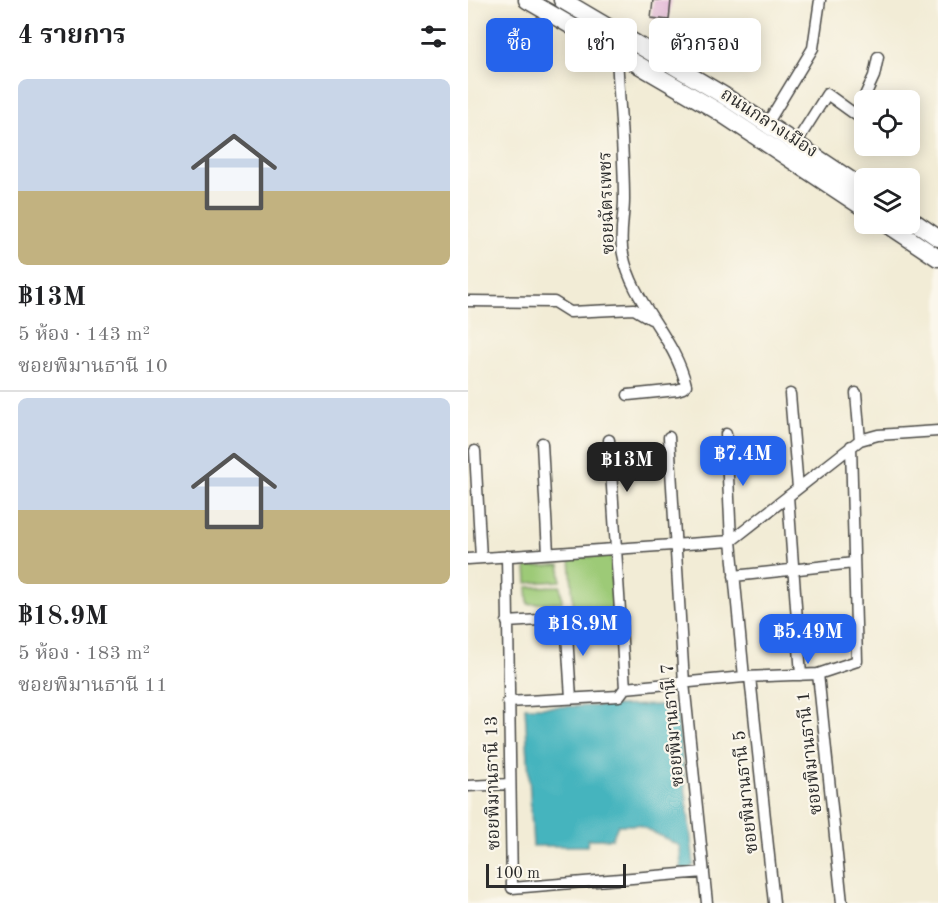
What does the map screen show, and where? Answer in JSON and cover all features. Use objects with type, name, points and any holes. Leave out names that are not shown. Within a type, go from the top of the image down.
[{"type":"main road","name":"ถนนกลางเมือง","points":[[527,0],[565,23]]},
{"type":"main road","name":"ถนนกลางเมือง","points":[[562,0],[685,72],[854,182]]},
{"type":"main road","name":"ถนนกลางเมือง","points":[[637,66],[716,111],[854,201]]},
{"type":"main road","points":[[920,231],[938,238]]},
{"type":"main road","points":[[919,234],[938,258]]},
{"type":"street","points":[[767,124],[813,48],[820,0]]},
{"type":"street","points":[[795,143],[827,94],[856,115],[874,76],[878,57]]},
{"type":"street","name":"ซอยฉัตรเพชร","points":[[618,72],[624,200],[622,253],[629,276],[680,363],[686,385],[677,390],[628,395]]},
{"type":"street","points":[[468,301],[554,302],[570,312],[634,309],[654,321]]},
{"type":"street","name":"ซอยพิมานธานี 1","points":[[842,903],[818,674],[857,661],[856,393]]},
{"type":"street","points":[[790,394],[798,488]]},
{"type":"street","points":[[468,559],[731,541],[856,443],[878,435],[938,431]]},
{"type":"street","name":"ซอยพิมานธานี 5","points":[[726,434],[734,576],[774,903]]},
{"type":"street","name":"ซอยพิมานธานี 7","points":[[669,437],[684,683],[707,903]]},
{"type":"street","points":[[508,702],[619,696],[625,688],[609,440]]},
{"type":"street","points":[[542,443],[548,554]]},
{"type":"street","points":[[475,451],[481,558]]},
{"type":"street","points":[[788,496],[801,675]]},
{"type":"street","name":"ซอยพิมานธานี 13","points":[[507,556],[512,888],[704,872]]},
{"type":"street","points":[[734,576],[855,563]]},
{"type":"street","points":[[507,622],[621,615]]},
{"type":"street","points":[[566,618],[571,698]]},
{"type":"street","points":[[625,688],[747,677],[818,674]]},
{"type":"street","points":[[468,786],[510,784]]},
{"type":"green space","points":[[611,555],[615,611],[574,614],[570,558]]},
{"type":"green space","points":[[560,565],[561,581],[527,583],[526,567]]},
{"type":"green space","points":[[561,586],[562,602],[528,604],[527,587]]},
{"type":"water","points":[[676,705],[694,865],[681,871],[680,846],[639,825],[618,825],[612,839],[588,839],[587,846],[533,846],[525,707]]},
{"type":"building","points":[[653,0],[671,0],[669,18],[651,18]]}]
